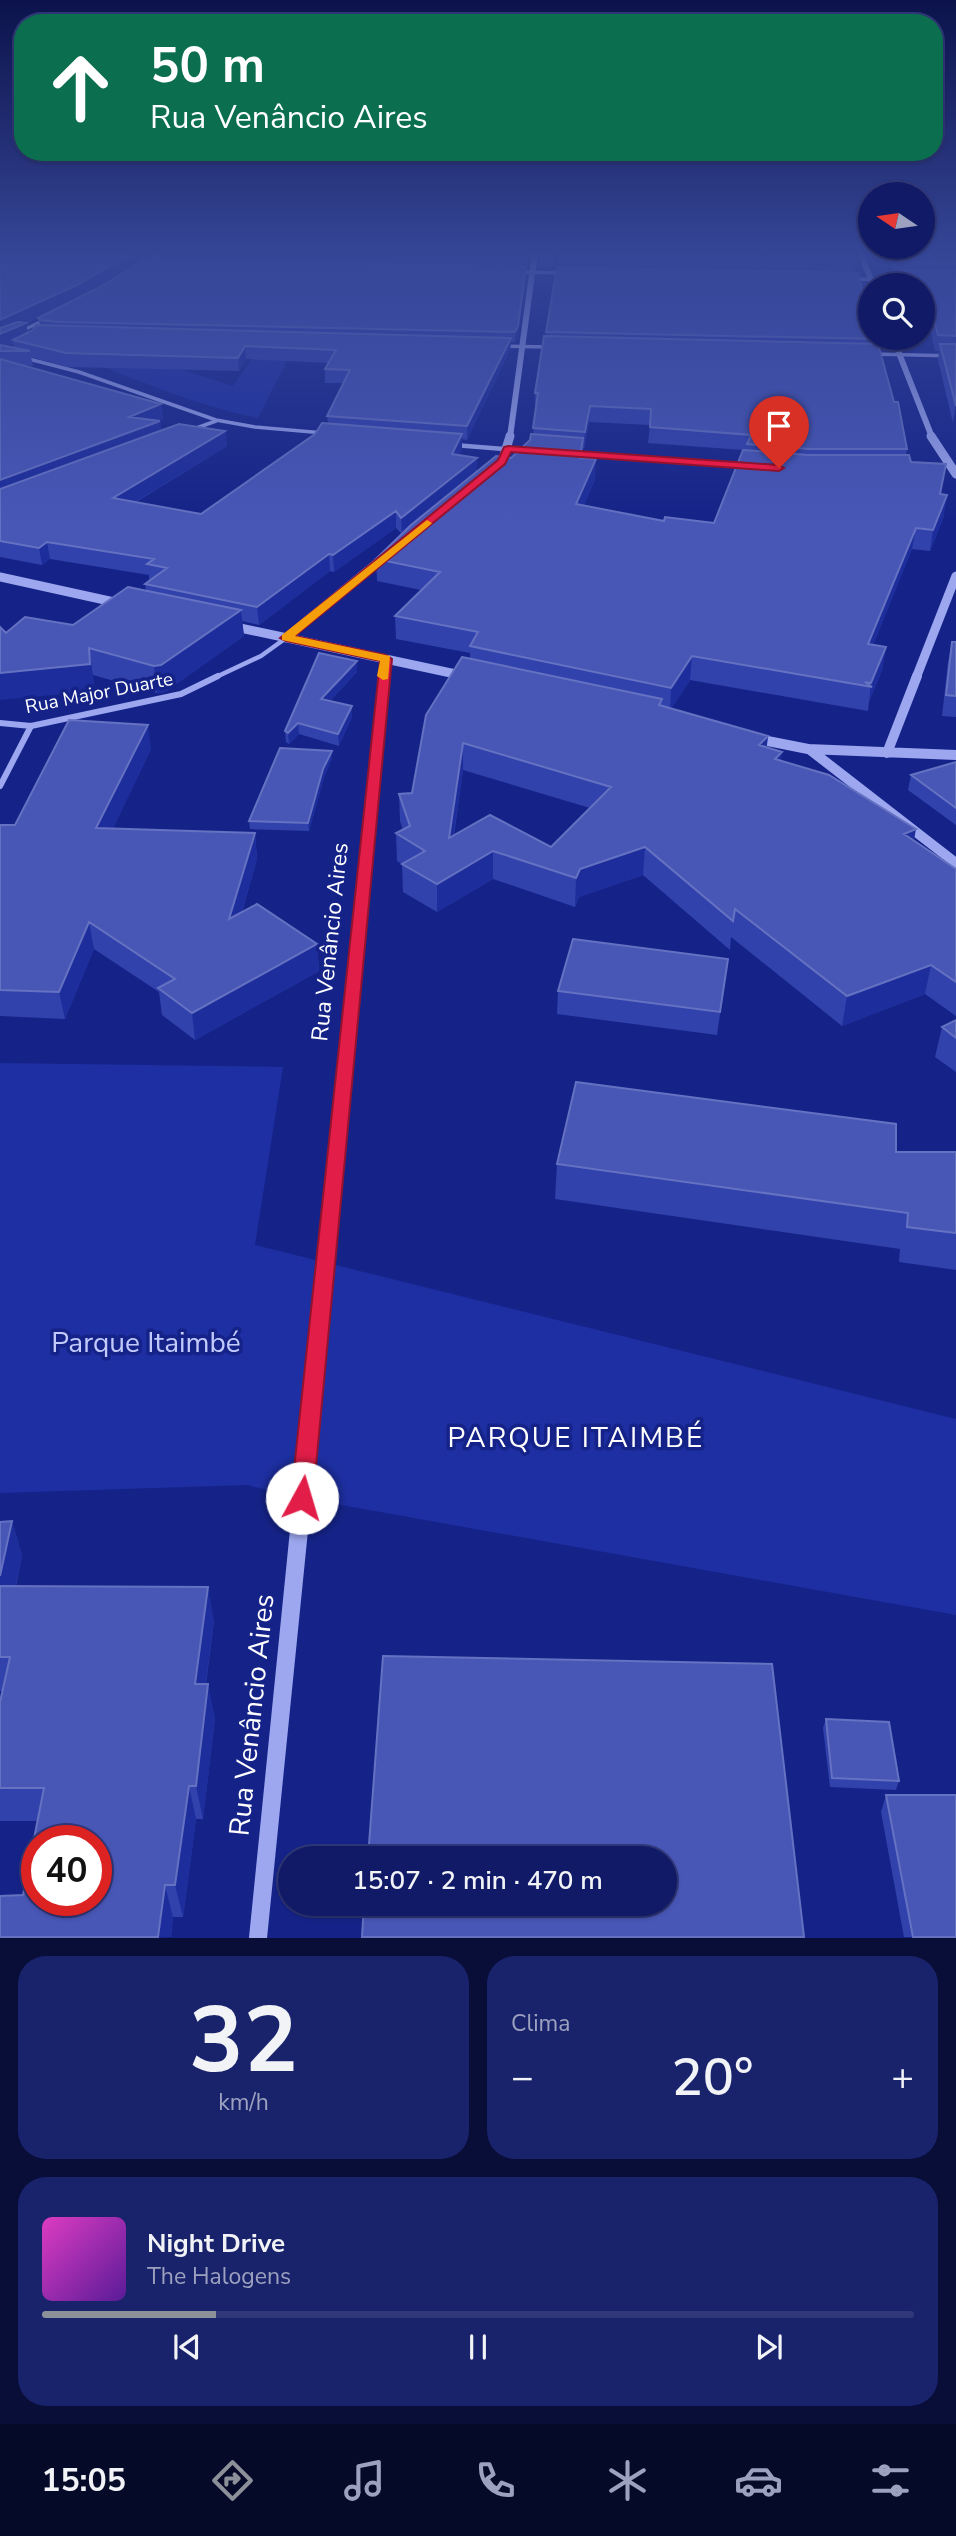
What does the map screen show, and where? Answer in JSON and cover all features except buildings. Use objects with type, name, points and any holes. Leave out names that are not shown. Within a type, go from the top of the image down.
[{"type":"street","points":[[482,478],[502,462],[508,449],[522,342]]},
{"type":"street","points":[[491,346],[554,347]]},
{"type":"street","points":[[898,350],[932,438],[955,472]]},
{"type":"street","points":[[864,354],[956,356]]},
{"type":"street","points":[[18,356],[79,372],[216,420],[255,427],[333,434]]},
{"type":"street","points":[[190,430],[216,420]]},
{"type":"street","points":[[454,444],[535,451]]},
{"type":"street","points":[[562,453],[752,466]]},
{"type":"street","points":[[944,471],[955,472]]},
{"type":"street","name":"Rua Major Duarte","points":[[0,723],[31,726],[181,694],[261,656],[391,552]]},
{"type":"street","points":[[887,753],[956,576]]},
{"type":"street","points":[[0,577],[138,607]]},
{"type":"street","points":[[219,624],[472,677]]},
{"type":"street","name":"Rua Venâncio Aires","points":[[258,1937],[386,659]]},
{"type":"street","points":[[0,786],[31,726]]},
{"type":"street","points":[[743,735],[808,749],[956,755]]},
{"type":"street","points":[[808,749],[956,863]]},
{"type":"green space","points":[[259,349],[293,349],[258,418],[187,398],[71,354],[123,351],[233,386]]},
{"type":"green space","name":"Parque Itaimbé","points":[[0,1063],[283,1067],[255,1245],[956,1419],[956,1615],[302,1498],[247,1485],[0,1493]]},
{"type":"slow traffic","points":[[383,676],[386,659],[286,638],[427,523]]},
{"type":"district","name":"PARQUE ITAIMBÉ","points":[[576,1438]]},
{"type":"route","points":[[302,1498],[386,659],[286,638],[502,462],[508,449],[779,468]]}]
